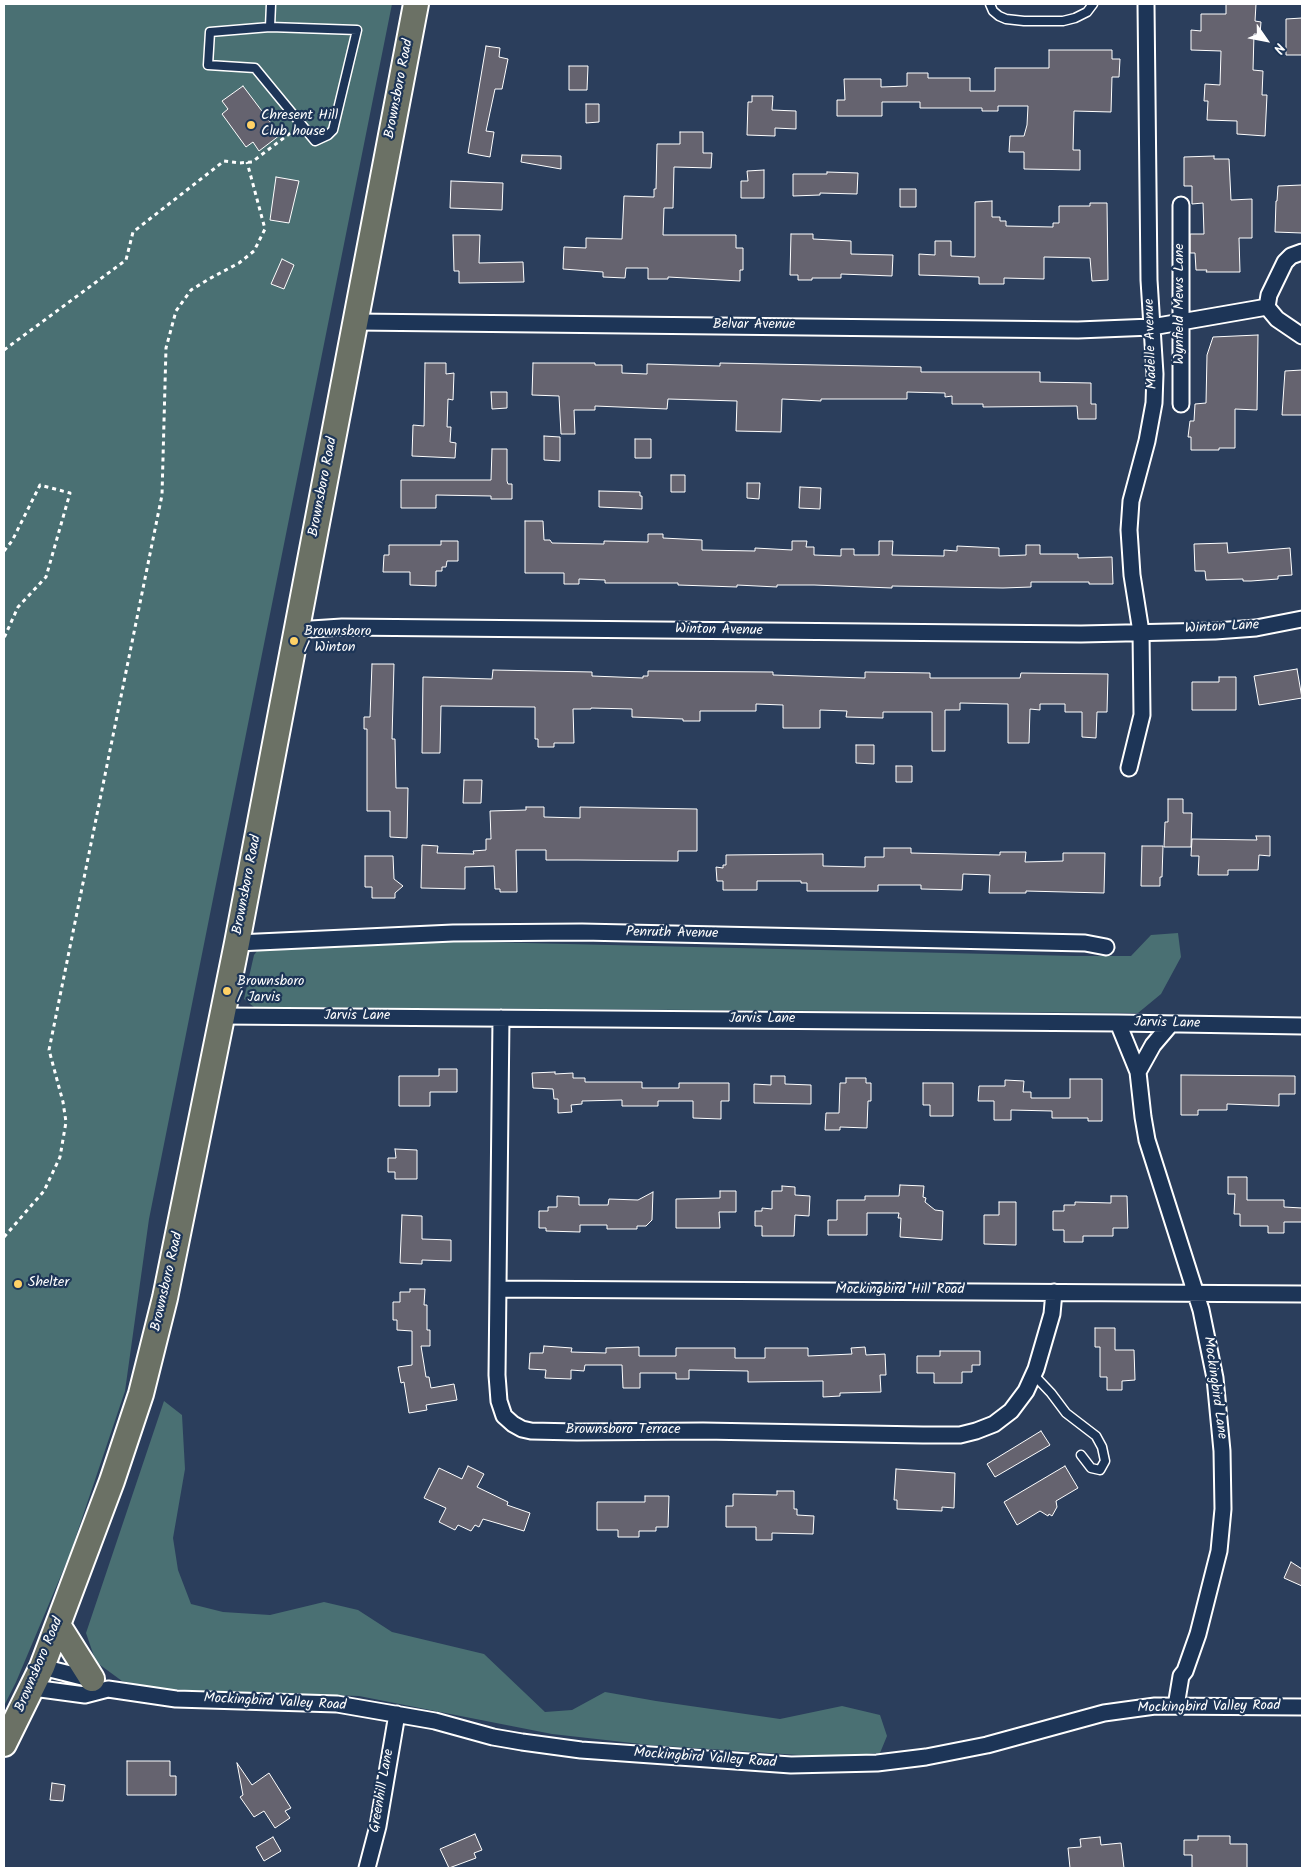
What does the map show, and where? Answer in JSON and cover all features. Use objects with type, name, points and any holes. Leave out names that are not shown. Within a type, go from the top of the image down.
[{"type":"main road","name":"Brownsboro Road","points":[[4,1744],[38,1678],[115,1474],[141,1394],[179,1238],[416,4]]},
{"type":"main road","points":[[58,1626],[100,1684]]},
{"type":"street","name":"Madelle Avenue","points":[[1130,768],[1142,715],[1141,632],[1132,575],[1129,530],[1131,502],[1147,441],[1154,403],[1155,374],[1149,280],[1146,4]]},
{"type":"street","name":"Wynfield Mews Lane","points":[[1181,205],[1181,404]]},
{"type":"street","points":[[1302,252],[1291,256],[1285,262],[1269,295],[1267,307],[1277,319],[1302,336]]},
{"type":"street","name":"Belvar Avenue","points":[[356,322],[1078,330],[1152,327],[1267,307]]},
{"type":"street","name":"Winton Lane","points":[[1141,632],[1240,629],[1302,619]]},
{"type":"street","name":"Winton Avenue","points":[[296,630],[352,627],[1081,634],[1141,632]]},
{"type":"street","name":"Penruth Avenue","points":[[237,943],[453,933],[582,932],[1085,943],[1106,947]]},
{"type":"street","name":"Jarvis Lane","points":[[222,1016],[1302,1026]]},
{"type":"street","name":"Brownsboro Terrace","points":[[501,1018],[497,1375],[499,1401],[504,1416],[513,1424],[531,1431],[960,1434],[976,1432],[994,1424],[1011,1410],[1026,1391],[1052,1314],[1054,1292]]},
{"type":"street","name":"Mockingbird Lane","points":[[1118,1023],[1138,1072],[1147,1140],[1201,1310],[1215,1378],[1222,1451],[1223,1509],[1219,1551],[1198,1634],[1185,1671],[1181,1676],[1176,1706]]},
{"type":"street","points":[[1138,1072],[1153,1045],[1170,1025]]},
{"type":"street","name":"Mockingbird Hill Road","points":[[498,1289],[1302,1294]]},
{"type":"street","name":"Mockingbird Valley Road","points":[[38,1678],[100,1684],[176,1698],[337,1704],[435,1721],[493,1737],[581,1750],[782,1764],[835,1765],[877,1763],[926,1757],[987,1745],[1104,1713],[1155,1706],[1302,1706]]},
{"type":"street","name":"Mockingbird Valley Road","points":[[38,1678],[85,1695],[100,1684]]},
{"type":"street","name":"Greenhill Lane","points":[[367,1868],[378,1826],[396,1714]]},
{"type":"lane","points":[[270,27],[271,4]]},
{"type":"lane","points":[[990,4],[993,11],[999,16],[1006,19],[1024,21],[1075,18],[1087,12],[1093,4]]},
{"type":"lane","points":[[270,27],[357,30],[333,130],[328,135],[315,141],[255,68],[208,65],[210,32],[270,27]]},
{"type":"lane","points":[[1033,1374],[1066,1413],[1096,1436],[1102,1447],[1105,1461],[1100,1470],[1090,1468],[1081,1455]]},
{"type":"path","points":[[4,350],[126,260],[133,232],[224,161],[252,162],[302,125]]},
{"type":"path","points":[[4,1237],[44,1191],[60,1157],[66,1122],[63,1102],[49,1050],[162,495],[166,348],[176,311],[191,290],[239,263],[254,251],[265,229],[248,162]]},
{"type":"path","points":[[4,551],[12,541],[40,485],[70,492],[46,578],[18,607],[4,638]]},
{"type":"green space","points":[[4,4],[392,4],[149,1219],[125,1391],[70,1554],[4,1706]]},
{"type":"green space","points":[[1178,933],[1181,957],[1161,994],[1138,1013],[254,1007],[244,999],[254,955],[264,947],[367,941],[483,942],[1131,956],[1151,935]]},
{"type":"green space","points":[[164,1401],[182,1415],[185,1469],[173,1538],[178,1570],[191,1604],[223,1612],[270,1615],[324,1602],[358,1610],[392,1632],[484,1654],[545,1712],[572,1710],[605,1692],[780,1719],[842,1706],[880,1715],[887,1736],[880,1753],[828,1757],[650,1745],[552,1734],[359,1696],[158,1689],[122,1681],[96,1662],[86,1633]]},
{"type":"building","points":[[1226,4],[1256,4],[1255,21],[1261,22],[1260,34],[1254,34],[1253,70],[1263,71],[1262,95],[1267,95],[1265,136],[1237,134],[1237,121],[1207,120],[1208,101],[1204,101],[1205,84],[1220,85],[1221,51],[1191,50],[1191,30],[1201,31],[1201,14],[1226,14]]},
{"type":"building","points":[[1302,18],[1302,55],[1286,55],[1286,19]]},
{"type":"building","points":[[486,46],[500,48],[499,57],[508,59],[502,89],[495,89],[486,131],[494,132],[490,157],[468,153]]},
{"type":"building","points":[[1049,50],[1112,50],[1112,59],[1120,59],[1119,77],[1112,77],[1111,112],[1074,111],[1073,150],[1080,150],[1080,170],[1024,169],[1024,152],[1009,152],[1010,136],[1024,136],[1027,125],[1028,106],[998,106],[998,111],[982,111],[982,108],[920,108],[920,102],[882,102],[882,116],[837,116],[837,100],[845,100],[844,79],[881,79],[881,87],[907,86],[907,73],[928,73],[928,78],[970,78],[970,91],[995,91],[995,68],[1049,68]]},
{"type":"building","points":[[569,66],[588,66],[587,90],[569,90]]},
{"type":"building","name":"Chresent Hill Club house","points":[[243,86],[280,135],[259,151],[253,142],[246,147],[222,114],[228,109],[222,101]]},
{"type":"building","points":[[752,96],[773,96],[772,110],[796,111],[796,129],[775,128],[775,136],[747,135],[748,102],[752,102]]},
{"type":"building","points":[[586,104],[599,104],[599,122],[586,123]]},
{"type":"building","points":[[680,132],[703,132],[703,153],[712,153],[711,168],[674,167],[673,208],[664,208],[663,235],[736,235],[736,248],[743,248],[743,270],[740,270],[740,281],[668,277],[668,279],[648,279],[648,268],[626,268],[625,278],[603,277],[603,272],[563,269],[564,247],[586,248],[586,238],[622,239],[624,196],[654,197],[654,189],[656,189],[657,144],[680,144]]},
{"type":"building","points":[[522,155],[561,156],[561,169],[521,162]]},
{"type":"building","points":[[1214,156],[1214,159],[1229,159],[1231,200],[1252,199],[1252,238],[1239,238],[1240,272],[1206,272],[1207,270],[1196,270],[1195,253],[1190,253],[1190,234],[1204,234],[1203,203],[1192,204],[1192,186],[1184,186],[1184,157]]},
{"type":"building","points":[[764,170],[764,198],[741,198],[741,181],[748,181],[747,171]]},
{"type":"building","points":[[827,172],[858,173],[857,194],[820,193],[820,195],[793,196],[793,174],[827,174]]},
{"type":"building","points":[[276,177],[299,181],[289,223],[270,220]]},
{"type":"building","points":[[451,181],[503,183],[502,210],[450,208]]},
{"type":"building","points":[[1302,185],[1302,233],[1275,232],[1278,186]]},
{"type":"building","points":[[900,189],[916,189],[916,207],[900,207]]},
{"type":"building","points":[[992,201],[992,217],[1000,217],[1000,221],[1006,221],[1006,226],[1053,227],[1053,223],[1059,223],[1059,206],[1090,206],[1090,203],[1107,203],[1108,280],[1092,281],[1090,258],[1044,257],[1044,279],[1004,278],[1004,284],[979,284],[979,277],[919,275],[919,254],[935,255],[935,241],[951,241],[951,256],[975,257],[975,202]]},
{"type":"building","points":[[791,234],[813,234],[813,239],[851,241],[851,254],[893,255],[892,276],[841,274],[841,278],[798,280],[798,275],[790,275]]},
{"type":"building","points":[[453,235],[480,235],[479,263],[523,262],[524,282],[459,283],[459,271],[454,271]]},
{"type":"building","points":[[282,259],[294,265],[284,289],[271,284]]},
{"type":"building","points":[[1258,335],[1257,410],[1235,409],[1235,448],[1191,450],[1191,437],[1188,437],[1190,421],[1194,421],[1195,404],[1206,403],[1207,355],[1213,337]]},
{"type":"building","points":[[425,363],[446,363],[446,374],[454,373],[453,400],[448,399],[447,427],[451,427],[450,442],[456,443],[455,458],[412,456],[413,425],[424,426]]},
{"type":"building","points":[[533,363],[622,365],[622,373],[647,374],[647,364],[720,366],[720,363],[921,367],[921,372],[1040,372],[1040,382],[1091,383],[1091,404],[1096,404],[1096,419],[1078,419],[1077,406],[983,407],[983,404],[952,404],[952,396],[945,397],[945,393],[907,392],[907,399],[821,399],[821,401],[782,399],[781,432],[736,431],[737,401],[668,399],[667,409],[595,406],[595,410],[574,410],[575,434],[561,434],[559,396],[532,395]]},
{"type":"building","points":[[1302,370],[1302,415],[1282,415],[1285,371]]},
{"type":"building","points":[[491,392],[507,392],[507,408],[492,409]]},
{"type":"building","points":[[544,436],[560,437],[560,461],[544,460]]},
{"type":"building","points":[[635,439],[651,439],[651,458],[635,458]]},
{"type":"building","points":[[492,449],[507,449],[507,481],[508,484],[512,484],[512,499],[491,499],[491,496],[436,495],[436,508],[401,508],[401,480],[491,480]]},
{"type":"building","points":[[671,475],[685,475],[685,492],[671,492]]},
{"type":"building","points":[[747,483],[760,483],[759,499],[747,498]]},
{"type":"building","points":[[800,487],[821,488],[820,509],[799,508]]},
{"type":"building","points":[[599,491],[640,492],[640,496],[642,496],[642,509],[599,507]]},
{"type":"building","points":[[525,521],[543,521],[544,540],[550,540],[552,543],[604,544],[604,541],[648,542],[648,534],[663,534],[663,538],[702,540],[702,550],[755,551],[755,548],[792,550],[792,541],[807,541],[806,547],[814,547],[814,555],[841,556],[841,549],[854,549],[854,555],[879,555],[879,541],[893,541],[892,555],[944,556],[944,550],[957,551],[957,546],[999,548],[999,556],[1026,555],[1026,545],[1040,545],[1040,554],[1078,554],[1078,558],[1112,557],[1113,584],[1031,582],[1031,587],[1003,588],[892,586],[892,588],[814,585],[777,585],[777,587],[737,585],[737,587],[678,585],[678,583],[605,583],[605,580],[579,579],[579,584],[564,584],[564,573],[525,573]]},
{"type":"building","points":[[441,541],[458,541],[458,561],[447,561],[446,567],[442,567],[442,571],[436,571],[436,586],[410,585],[410,572],[383,572],[384,555],[389,555],[389,545],[441,545]]},
{"type":"building","points":[[1227,543],[1228,553],[1290,548],[1292,575],[1278,576],[1278,579],[1251,581],[1243,581],[1243,579],[1206,580],[1205,571],[1195,571],[1194,544]]},
{"type":"building","points":[[372,664],[394,664],[392,739],[395,739],[396,788],[408,788],[407,838],[390,837],[390,811],[367,811],[367,729],[364,729],[364,717],[370,717]]},
{"type":"building","points":[[1297,669],[1302,698],[1259,705],[1254,676]]},
{"type":"building","points":[[493,670],[592,672],[592,676],[643,678],[643,676],[648,676],[648,671],[773,672],[773,675],[865,678],[865,672],[930,673],[930,678],[1020,678],[1021,673],[1108,674],[1107,712],[1097,712],[1096,738],[1082,737],[1082,712],[1065,712],[1065,704],[1040,704],[1040,710],[1030,709],[1029,743],[1008,743],[1008,704],[960,703],[960,710],[945,710],[945,751],[932,751],[932,712],[883,712],[883,718],[846,717],[847,711],[820,710],[820,728],[783,728],[783,705],[756,704],[756,711],[700,711],[700,721],[632,717],[632,709],[573,709],[574,743],[554,743],[554,747],[538,747],[538,739],[535,739],[535,707],[441,706],[440,753],[422,753],[423,677],[492,679]]},
{"type":"building","points":[[1219,677],[1236,677],[1236,710],[1192,710],[1192,682],[1219,682]]},
{"type":"building","points":[[856,745],[874,745],[874,764],[856,763]]},
{"type":"building","points":[[896,766],[912,766],[912,782],[896,782]]},
{"type":"building","points":[[464,780],[482,780],[481,803],[463,803]]},
{"type":"building","points":[[1168,799],[1183,799],[1183,813],[1192,813],[1191,847],[1164,847],[1165,822],[1168,822]]},
{"type":"building","points":[[526,807],[544,807],[544,817],[580,818],[580,807],[697,809],[697,851],[678,851],[678,861],[546,860],[546,850],[516,850],[517,892],[500,892],[500,889],[495,889],[494,866],[465,867],[465,889],[421,888],[422,845],[438,846],[437,853],[474,854],[473,851],[486,850],[486,839],[491,839],[490,811],[526,810]]},
{"type":"building","points":[[1256,836],[1270,836],[1270,856],[1259,855],[1258,870],[1228,870],[1228,875],[1198,875],[1199,856],[1191,856],[1192,839],[1257,840]]},
{"type":"building","points":[[1142,846],[1163,846],[1160,886],[1141,886]]},
{"type":"building","points":[[884,848],[911,848],[911,853],[1000,855],[1000,852],[1026,852],[1025,862],[1063,861],[1063,853],[1105,853],[1104,893],[1026,891],[1026,893],[989,893],[990,875],[963,874],[962,890],[921,889],[921,885],[878,885],[878,891],[807,891],[807,883],[801,883],[801,881],[757,881],[757,890],[723,890],[723,881],[717,881],[716,867],[723,868],[723,865],[726,865],[726,855],[823,854],[823,866],[865,867],[865,857],[884,857]]},
{"type":"building","points":[[365,856],[393,856],[394,879],[403,886],[395,893],[395,898],[372,898],[372,887],[365,887]]},
{"type":"building","points":[[439,1069],[457,1069],[457,1092],[430,1092],[430,1106],[399,1106],[399,1076],[439,1076]]},
{"type":"building","points":[[555,1072],[555,1074],[573,1073],[573,1078],[585,1078],[585,1082],[642,1082],[642,1088],[679,1088],[679,1083],[729,1083],[729,1101],[721,1101],[721,1119],[693,1118],[693,1101],[658,1101],[658,1106],[622,1106],[622,1100],[582,1101],[582,1104],[571,1105],[572,1112],[558,1113],[558,1099],[554,1099],[553,1089],[533,1088],[532,1073]]},
{"type":"building","points":[[1181,1075],[1295,1076],[1295,1094],[1279,1094],[1279,1106],[1227,1104],[1227,1110],[1198,1110],[1198,1115],[1181,1115]]},
{"type":"building","points":[[771,1076],[785,1076],[785,1084],[811,1085],[811,1104],[754,1103],[754,1084],[771,1085]]},
{"type":"building","points":[[846,1078],[866,1078],[866,1083],[871,1083],[871,1101],[868,1101],[867,1128],[840,1127],[840,1130],[825,1130],[826,1113],[839,1113],[840,1083],[846,1083]]},
{"type":"building","points":[[1070,1079],[1102,1079],[1102,1121],[1088,1121],[1088,1118],[1052,1118],[1052,1111],[1011,1110],[1011,1120],[994,1120],[994,1101],[978,1101],[979,1086],[1005,1086],[1005,1080],[1024,1081],[1023,1092],[1031,1092],[1031,1098],[1070,1098]]},
{"type":"building","points":[[923,1083],[953,1083],[953,1116],[930,1116],[930,1105],[923,1105]]},
{"type":"building","points":[[395,1149],[417,1150],[417,1179],[395,1179],[395,1172],[388,1172],[388,1158],[396,1158]]},
{"type":"building","points":[[1228,1177],[1247,1177],[1247,1200],[1284,1200],[1284,1207],[1302,1208],[1302,1222],[1284,1222],[1284,1233],[1268,1233],[1268,1226],[1240,1226],[1240,1214],[1234,1214],[1235,1194],[1228,1194]]},
{"type":"building","points":[[900,1185],[924,1186],[923,1197],[926,1198],[925,1202],[935,1210],[943,1211],[942,1240],[900,1237],[901,1218],[898,1218],[899,1213],[867,1213],[867,1235],[828,1235],[828,1220],[837,1220],[837,1200],[865,1200],[865,1196],[899,1196]]},
{"type":"building","points":[[782,1186],[795,1187],[795,1195],[810,1196],[809,1216],[795,1215],[794,1236],[762,1236],[762,1226],[755,1226],[755,1211],[762,1211],[762,1208],[772,1209],[772,1191],[782,1191]]},
{"type":"building","points":[[720,1191],[736,1191],[736,1212],[719,1212],[720,1228],[676,1228],[676,1199],[720,1198]]},
{"type":"building","points":[[653,1192],[652,1220],[646,1226],[637,1226],[637,1229],[607,1229],[607,1225],[580,1225],[580,1232],[546,1231],[546,1228],[539,1228],[539,1211],[548,1211],[548,1207],[557,1207],[557,1196],[579,1197],[579,1205],[608,1205],[609,1199],[638,1200]]},
{"type":"building","points":[[1111,1196],[1127,1196],[1128,1228],[1113,1228],[1113,1236],[1083,1236],[1083,1242],[1064,1242],[1064,1230],[1053,1230],[1053,1211],[1064,1211],[1064,1205],[1075,1205],[1075,1202],[1111,1203]]},
{"type":"building","points":[[999,1202],[1016,1202],[1016,1245],[984,1244],[984,1215],[999,1215]]},
{"type":"building","points":[[402,1215],[422,1216],[422,1239],[451,1240],[451,1261],[422,1260],[422,1264],[400,1263]]},
{"type":"building","points":[[410,1289],[425,1289],[424,1305],[427,1305],[427,1330],[430,1330],[430,1346],[421,1346],[426,1377],[429,1377],[431,1388],[454,1384],[457,1400],[426,1405],[427,1410],[409,1413],[404,1382],[401,1383],[398,1367],[412,1365],[412,1331],[397,1330],[397,1320],[393,1320],[393,1302],[400,1302],[400,1292],[410,1292]]},
{"type":"building","points":[[1095,1328],[1115,1328],[1115,1350],[1134,1350],[1135,1380],[1122,1381],[1122,1390],[1107,1390],[1107,1377],[1100,1377],[1100,1347],[1095,1347]]},
{"type":"building","points":[[544,1346],[572,1348],[571,1352],[606,1353],[606,1348],[639,1347],[639,1356],[676,1356],[676,1348],[735,1348],[735,1358],[765,1358],[765,1348],[808,1348],[808,1356],[852,1354],[851,1348],[865,1347],[866,1355],[885,1354],[886,1375],[880,1375],[881,1392],[840,1393],[840,1396],[823,1397],[823,1381],[748,1382],[748,1371],[689,1370],[689,1379],[676,1379],[676,1373],[640,1373],[640,1388],[623,1388],[622,1365],[585,1365],[584,1371],[571,1370],[571,1379],[545,1378],[546,1370],[529,1369],[530,1353],[543,1353]]},
{"type":"building","points":[[940,1351],[980,1351],[980,1365],[972,1365],[972,1372],[962,1372],[962,1383],[934,1383],[934,1373],[917,1373],[917,1356],[940,1356]]},
{"type":"building","points":[[1041,1431],[1050,1445],[995,1477],[987,1464]]},
{"type":"building","points":[[468,1466],[484,1474],[477,1487],[508,1502],[507,1505],[530,1513],[524,1531],[483,1519],[479,1527],[475,1525],[471,1531],[458,1525],[455,1530],[439,1522],[446,1508],[424,1498],[439,1468],[462,1479]]},
{"type":"building","points":[[1065,1466],[1078,1488],[1056,1501],[1057,1507],[1052,1516],[1049,1514],[1048,1516],[1040,1511],[1017,1525],[1004,1502]]},
{"type":"building","points":[[896,1469],[955,1473],[954,1508],[942,1507],[942,1511],[897,1509],[897,1500],[894,1500]]},
{"type":"building","points":[[777,1491],[794,1491],[794,1509],[797,1509],[797,1515],[814,1516],[813,1534],[772,1533],[772,1540],[756,1540],[756,1527],[726,1527],[726,1506],[733,1506],[733,1494],[777,1495]]},
{"type":"building","points":[[645,1496],[669,1496],[668,1527],[656,1527],[656,1531],[639,1531],[639,1537],[618,1537],[618,1530],[597,1530],[597,1502],[645,1502]]},
{"type":"building","points":[[1291,1562],[1302,1569],[1302,1586],[1284,1578]]},
{"type":"building","points":[[127,1761],[170,1761],[170,1776],[176,1776],[176,1795],[127,1795]]},
{"type":"building","points":[[237,1763],[252,1785],[269,1773],[291,1808],[285,1811],[290,1818],[275,1828],[264,1811],[254,1817],[240,1797],[243,1795]]},
{"type":"building","points":[[52,1783],[65,1785],[63,1801],[50,1800]]},
{"type":"building","points":[[475,1834],[482,1850],[474,1853],[476,1858],[449,1868],[440,1849]]},
{"type":"building","points":[[1198,1836],[1230,1836],[1230,1844],[1247,1844],[1247,1868],[1192,1868],[1192,1855],[1184,1855],[1184,1840],[1198,1840]]},
{"type":"building","points":[[273,1837],[281,1851],[264,1861],[256,1847]]},
{"type":"building","points":[[1100,1837],[1101,1845],[1121,1843],[1124,1868],[1070,1868],[1068,1848],[1081,1847],[1080,1839]]},
{"type":"place","name":"Chresent Hill Club house","points":[[251,125]]},
{"type":"place","name":"Brownsboro / Winton","points":[[294,641]]},
{"type":"place","name":"Brownsboro / Jarvis","points":[[227,991]]},
{"type":"place","name":"Shelter","points":[[18,1284]]}]
